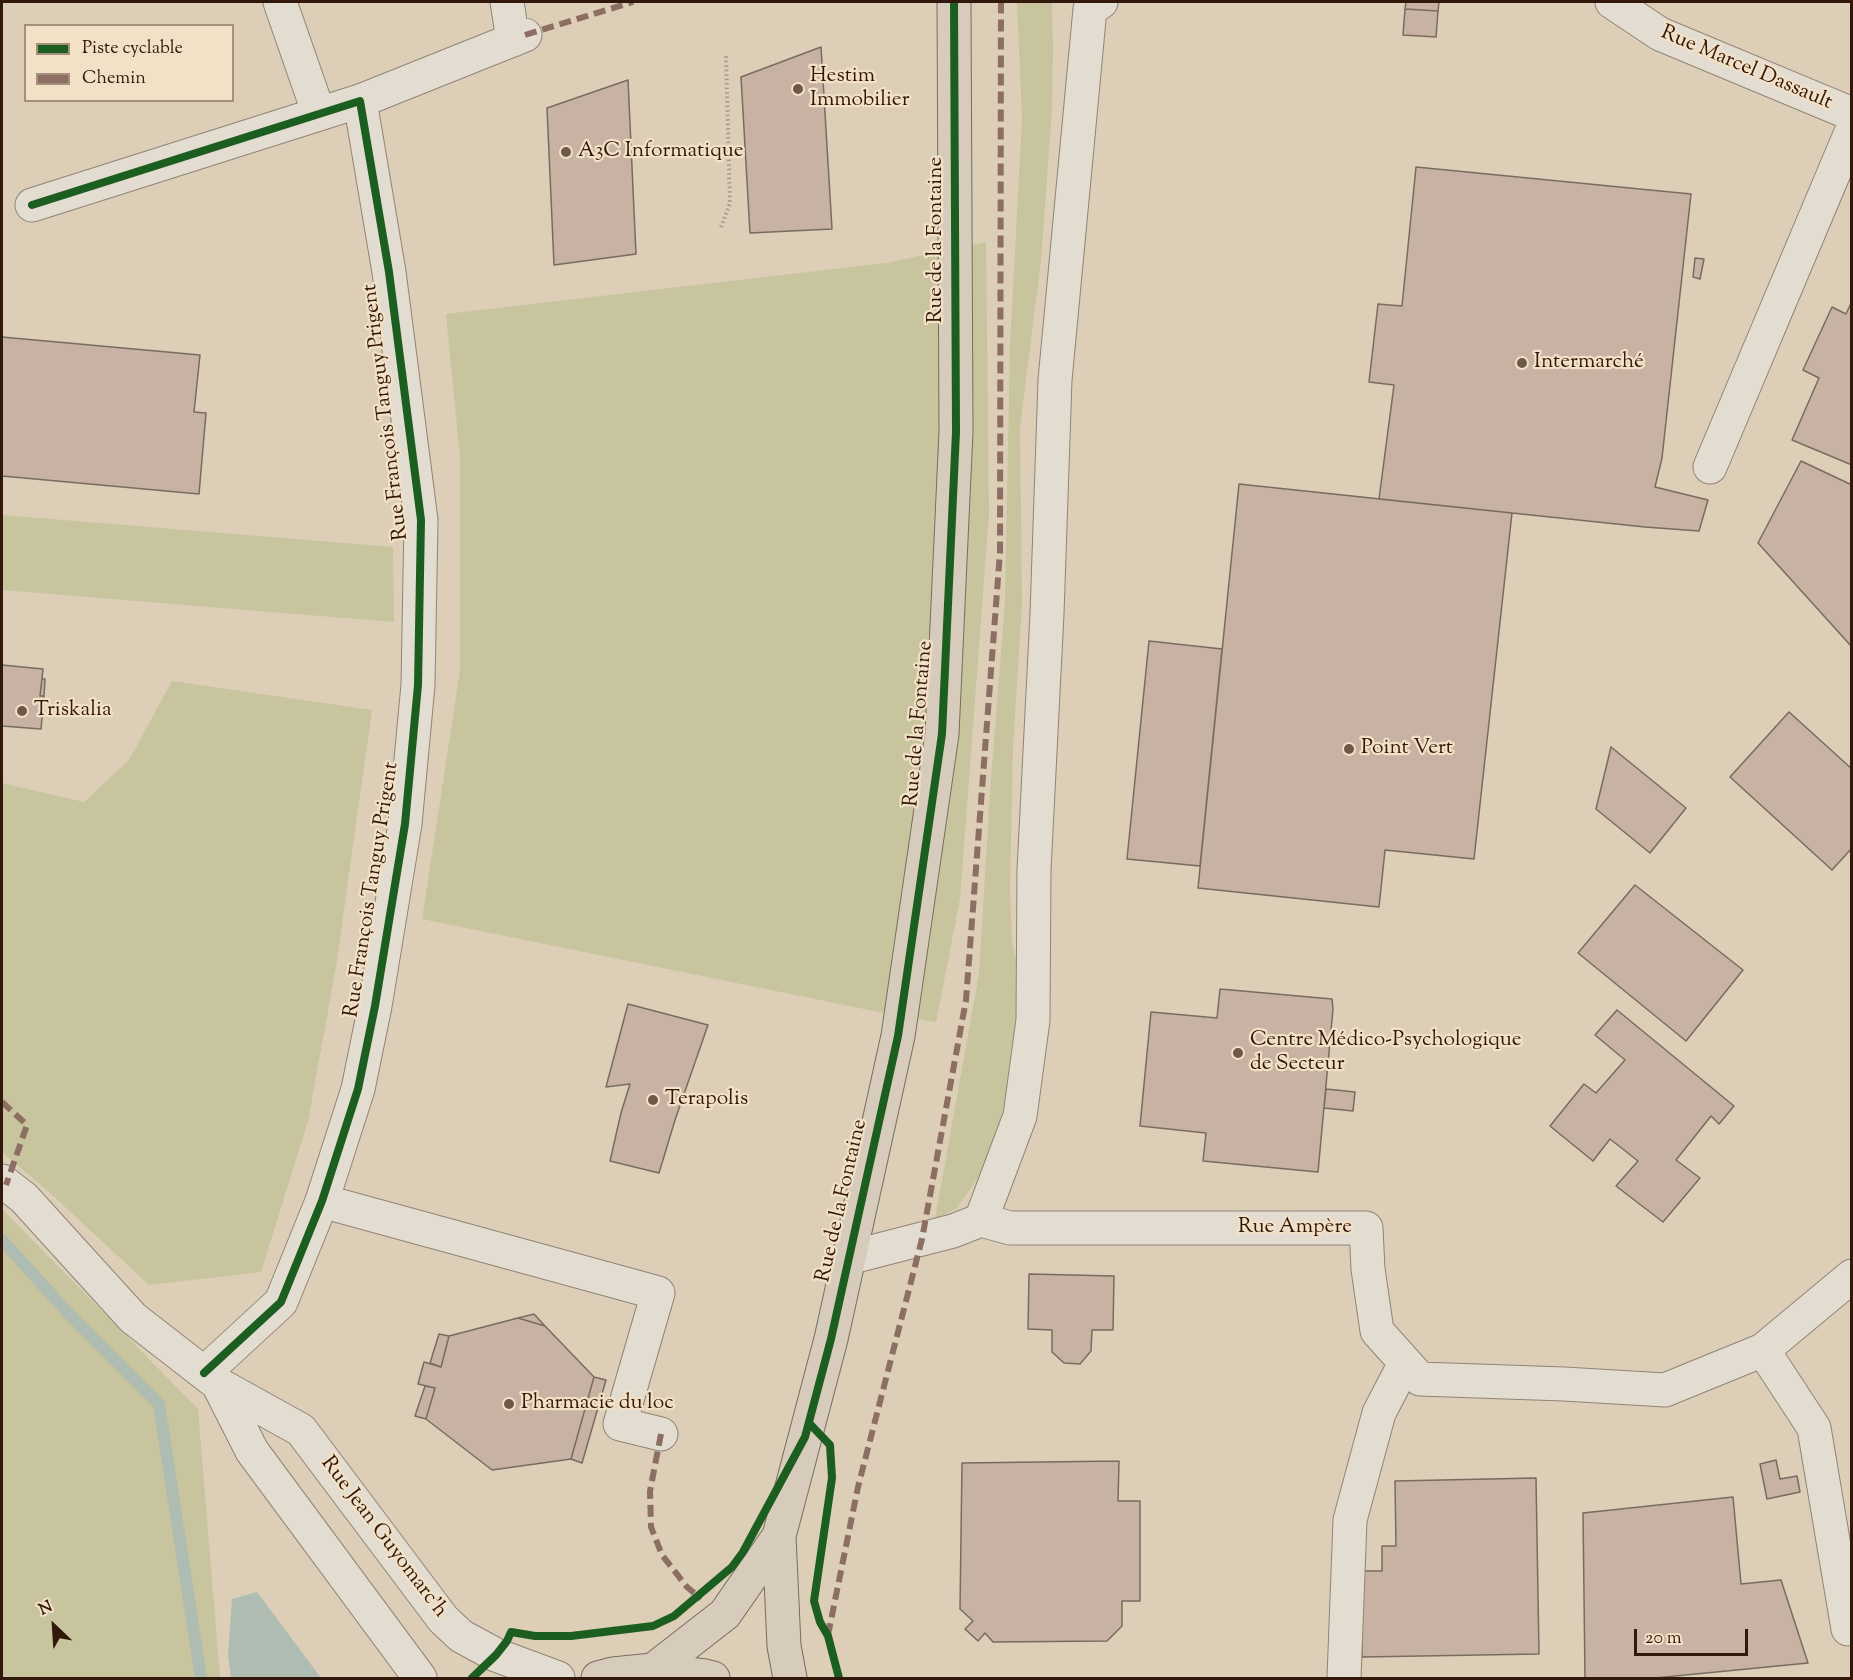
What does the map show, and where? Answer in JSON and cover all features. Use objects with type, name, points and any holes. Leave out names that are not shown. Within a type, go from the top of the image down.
[{"type":"main road","name":"Rue de la Fontaine","points":[[790,1678],[784,1646],[778,1536],[831,1339],[898,1036],[942,734],[956,432],[954,2]]},
{"type":"main road","name":"Rue de la Fontaine","points":[[653,1670],[725,1614],[778,1536]]},
{"type":"main road","points":[[598,1678],[653,1670],[713,1678]]},
{"type":"street","points":[[280,2],[319,114]]},
{"type":"street","points":[[32,205],[360,101],[519,38],[507,2]]},
{"type":"street","name":"Rue Marcel Dassault","points":[[1612,2],[1660,34],[1851,114]]},
{"type":"street","points":[[967,1225],[1020,1116],[1033,1020],[1034,870],[1047,614],[1055,380],[1093,3]]},
{"type":"street","name":"Rue François Tanguy Prigent","points":[[211,1378],[281,1302],[322,1201],[357,1089],[375,1006],[405,824],[417,685],[421,520],[389,272],[360,101]]},
{"type":"street","points":[[1710,467],[1851,130]]},
{"type":"street","name":"Rue Jean Guyomarc'h","points":[[2,1181],[24,1198],[133,1317],[211,1378],[302,1430],[443,1619],[461,1636],[496,1655],[558,1678]]},
{"type":"street","points":[[322,1201],[658,1293],[620,1424],[661,1434]]},
{"type":"street","name":"Rue Ampère","points":[[848,1258],[967,1225],[1010,1228],[1366,1228],[1368,1269],[1377,1331],[1420,1379],[1665,1390],[1763,1350],[1851,1276]]},
{"type":"street","points":[[1763,1350],[1814,1428],[1848,1629]]},
{"type":"street","points":[[1344,1678],[1350,1520],[1380,1413],[1405,1363]]},
{"type":"street","name":"Rue Jean Guyomarc'h","points":[[211,1378],[252,1451],[420,1678]]},
{"type":"path","points":[[721,227],[730,203],[726,55]]},
{"type":"shaded area","points":[[1017,2],[1052,2],[1053,48],[1052,110],[1041,260],[1020,427],[1022,605],[1013,747],[1010,889],[1012,944],[1022,982],[1022,1038],[1000,1120],[981,1174],[956,1209],[935,1219],[979,974],[1005,602],[1010,345],[1022,119]]},
{"type":"shaded area","points":[[986,242],[989,514],[960,899],[936,1022],[422,919],[460,671],[460,458],[446,314],[886,263]]},
{"type":"shaded area","points":[[2,515],[393,547],[394,622],[2,590]]},
{"type":"shaded area","points":[[172,681],[372,710],[336,967],[308,1121],[261,1272],[149,1285],[48,1191],[2,1152],[2,783],[84,802],[129,760]]},
{"type":"shaded area","points":[[2,1209],[198,1409],[220,1678],[2,1678]]},
{"type":"shaded area","points":[[257,1592],[321,1678],[231,1678],[228,1656],[232,1599]]},
{"type":"building","points":[[1406,2],[1439,2],[1438,11],[1405,9]]},
{"type":"building","points":[[1405,9],[1438,11],[1436,37],[1403,35]]},
{"type":"building","points":[[821,47],[832,229],[750,233],[741,77]]},
{"type":"building","points":[[628,80],[636,254],[554,265],[547,108]]},
{"type":"building","name":"Intermarché","points":[[1416,167],[1691,194],[1662,458],[1655,487],[1708,500],[1699,531],[1379,499],[1394,385],[1369,382],[1378,304],[1402,306]]},
{"type":"building","points":[[1695,258],[1704,259],[1700,279],[1693,277]]},
{"type":"building","points":[[1852,301],[1852,465],[1792,440],[1819,378],[1803,370],[1832,307],[1846,314]]},
{"type":"building","points":[[2,337],[200,355],[194,412],[206,413],[199,494],[2,476]]},
{"type":"building","points":[[1801,461],[1852,485],[1852,647],[1758,543]]},
{"type":"building","name":"Point Vert","points":[[1239,484],[1512,513],[1474,859],[1385,850],[1379,907],[1198,888]]},
{"type":"building","points":[[1149,641],[1222,649],[1200,866],[1127,859]]},
{"type":"building","name":"Triskalia","points":[[2,665],[43,669],[40,696],[44,696],[41,729],[2,726]]},
{"type":"building","points":[[42,679],[45,679],[44,696],[40,696]]},
{"type":"building","points":[[1789,712],[1852,769],[1852,848],[1832,870],[1730,777]]},
{"type":"building","points":[[1611,747],[1686,808],[1650,853],[1596,809]]},
{"type":"building","points":[[1635,885],[1743,970],[1686,1041],[1578,953]]},
{"type":"building","name":"Centre Médico-Psychologique de Secteur","points":[[1220,989],[1332,999],[1333,1009],[1318,1172],[1203,1161],[1206,1133],[1140,1126],[1151,1012],[1217,1018]]},
{"type":"building","name":"Terapolis","points":[[628,1004],[708,1025],[659,1173],[610,1161],[630,1084],[606,1087]]},
{"type":"building","points":[[1617,1010],[1734,1106],[1719,1124],[1711,1116],[1676,1160],[1700,1178],[1663,1222],[1616,1186],[1638,1161],[1610,1139],[1593,1161],[1550,1126],[1584,1084],[1596,1093],[1625,1060],[1595,1035]]},
{"type":"building","points":[[1326,1089],[1355,1092],[1353,1111],[1324,1108]]},
{"type":"building","points":[[1029,1274],[1114,1276],[1113,1330],[1092,1330],[1091,1351],[1080,1364],[1064,1363],[1052,1352],[1052,1330],[1028,1329]]},
{"type":"building","points":[[534,1314],[545,1326],[518,1318]]},
{"type":"building","name":"Pharmacie du loc","points":[[518,1318],[545,1326],[594,1377],[571,1459],[492,1470],[426,1419],[435,1388],[418,1384],[424,1362],[441,1367],[449,1336]]},
{"type":"building","points":[[439,1334],[449,1336],[441,1367],[430,1363]]},
{"type":"building","points":[[594,1377],[606,1380],[582,1463],[571,1459]]},
{"type":"building","points":[[425,1386],[435,1388],[426,1419],[415,1416]]},
{"type":"building","points":[[1776,1460],[1780,1479],[1797,1476],[1800,1492],[1767,1499],[1760,1464]]},
{"type":"building","points":[[1119,1461],[1118,1501],[1140,1501],[1140,1601],[1122,1601],[1122,1626],[1107,1641],[993,1642],[985,1633],[978,1641],[965,1629],[973,1621],[960,1609],[962,1463]]},
{"type":"building","points":[[1536,1478],[1539,1654],[1362,1657],[1361,1571],[1382,1571],[1382,1546],[1396,1546],[1395,1481]]},
{"type":"building","points":[[1733,1497],[1741,1584],[1781,1580],[1808,1663],[1655,1678],[1585,1678],[1583,1513]]},
{"type":"waterway","points":[[2,1240],[68,1313],[159,1404],[201,1678]]},
{"type":"marked path","points":[[525,35],[633,2]]},
{"type":"marked path","points":[[828,1635],[858,1487],[922,1239],[966,1000],[1000,552],[1001,2]]},
{"type":"marked path","points":[[2,1102],[27,1125],[6,1185]]},
{"type":"marked path","points":[[661,1434],[650,1491],[651,1527],[662,1555],[687,1587],[699,1597],[697,1599]]},
{"type":"cycle path","points":[[472,1678],[496,1655],[511,1632],[535,1636],[571,1636],[653,1626],[674,1616],[732,1567],[743,1552],[805,1437],[831,1339],[898,1036],[942,734],[956,432],[954,2]]},
{"type":"cycle path","points":[[32,205],[360,101],[389,272],[421,520],[418,685],[405,824],[375,1006],[358,1089],[322,1201],[281,1302],[204,1373]]},
{"type":"cycle path","points":[[809,1423],[830,1445],[832,1478],[814,1601],[820,1622],[828,1636],[839,1678]]},
{"type":"place","name":"Hestim Immobilier","points":[[798,89]]},
{"type":"place","name":"A3C Informatique","points":[[566,152]]},
{"type":"place","name":"Intermarché","points":[[1522,363]]},
{"type":"place","name":"Triskalia","points":[[22,711]]},
{"type":"place","name":"Point Vert","points":[[1349,749]]},
{"type":"place","name":"Centre Médico-Psychologique de Secteur","points":[[1238,1053]]},
{"type":"place","name":"Terapolis","points":[[653,1100]]},
{"type":"place","name":"Pharmacie du loc","points":[[509,1404]]}]
